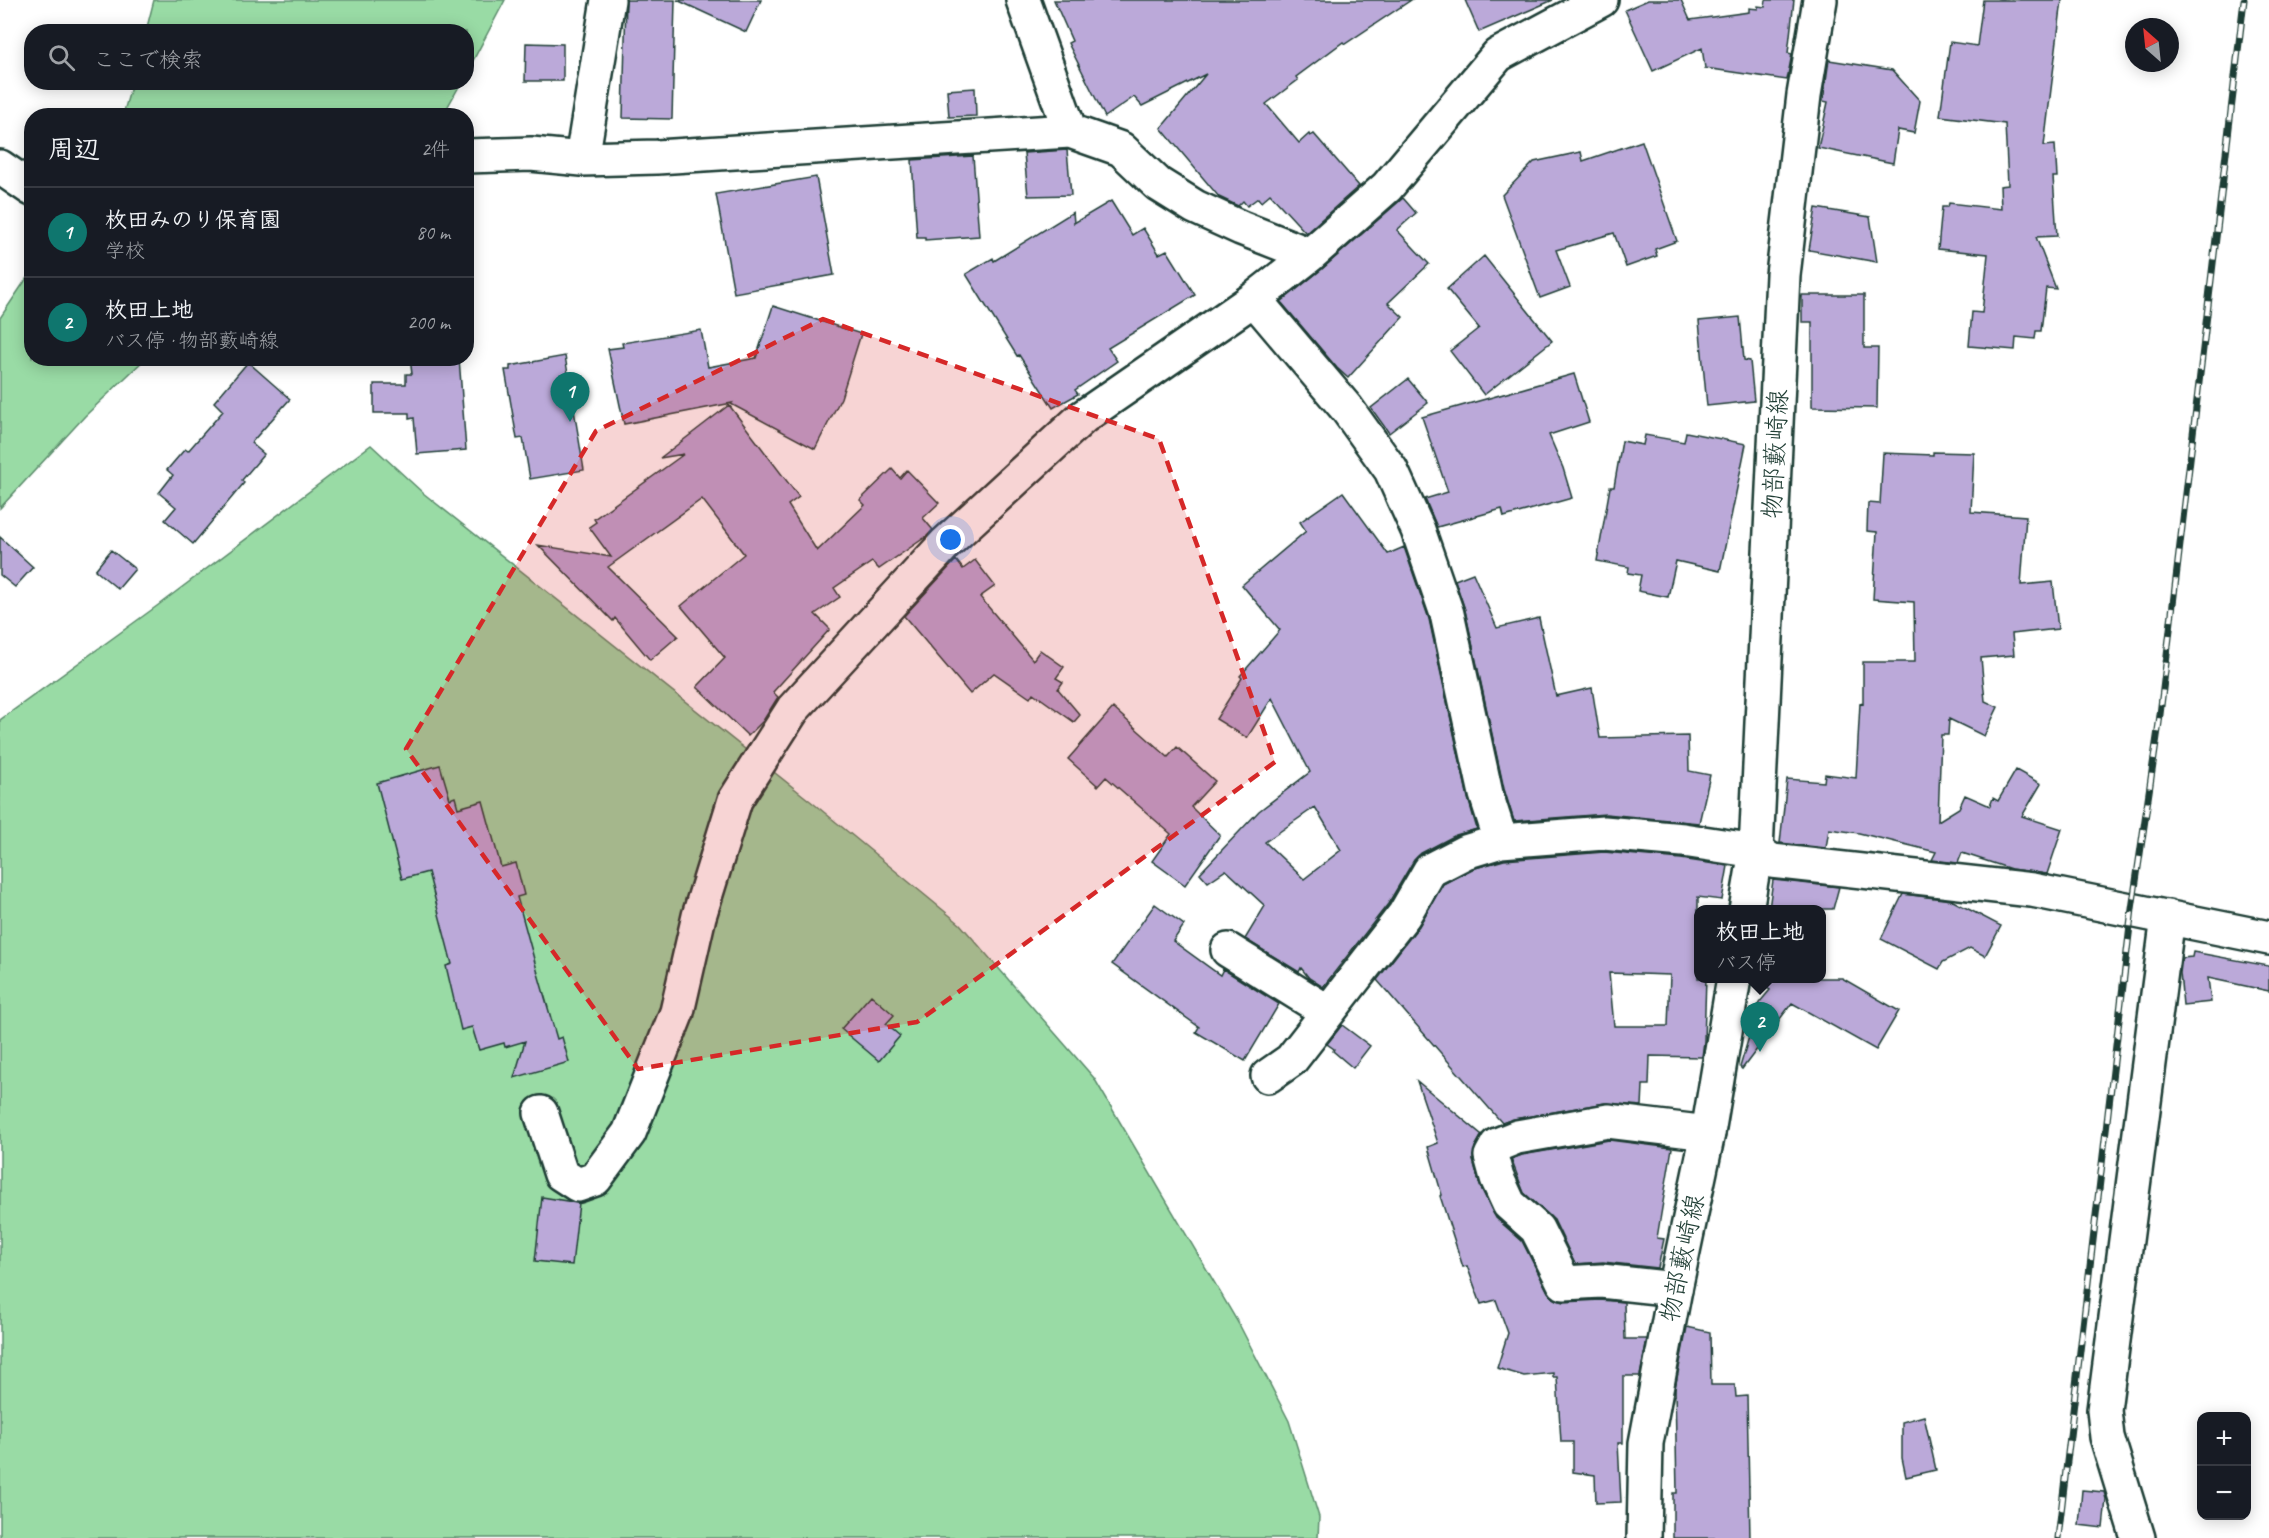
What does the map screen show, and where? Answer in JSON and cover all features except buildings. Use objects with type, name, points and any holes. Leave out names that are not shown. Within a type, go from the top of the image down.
[{"type":"street","points":[[582,159],[608,0]]},
{"type":"street","points":[[1023,0],[1070,131]]},
{"type":"street","points":[[541,1113],[561,1174],[578,1185],[595,1179],[629,1133],[677,1012],[699,916],[735,800],[793,709],[945,544],[1083,417],[1254,299],[1310,255],[1387,187],[1498,55],[1601,0]]},
{"type":"street","name":"物部藪崎線","points":[[1747,905],[1756,851],[1783,274],[1804,95],[1820,0]]},
{"type":"street","points":[[474,156],[531,153],[582,159],[657,157],[1070,131],[1121,149],[1158,184],[1195,207],[1310,255]]},
{"type":"street","points":[[0,167],[24,184]]},
{"type":"street","points":[[1254,299],[1347,409],[1391,470],[1418,530],[1447,614],[1486,794],[1501,840]]},
{"type":"street","points":[[1268,1076],[1291,1060],[1404,915],[1430,870],[1465,852],[1501,840],[1604,833],[1683,840],[1756,851],[1772,861],[2032,890],[2269,938]]},
{"type":"street","points":[[2138,1538],[2107,1437],[2104,1410],[2168,917]]},
{"type":"street","points":[[1228,950],[1328,1012]]},
{"type":"street","name":"物部藪崎線","points":[[1644,1538],[1646,1443],[1708,1133],[1733,983]]},
{"type":"street","points":[[1675,1289],[1601,1281],[1564,1283],[1537,1229],[1509,1204],[1497,1178],[1491,1156],[1497,1145],[1517,1137],[1608,1121],[1708,1133]]},
{"type":"highlighted area","points":[[823,319],[1159,439],[1275,762],[917,1022],[638,1069],[406,749],[596,431]]},
{"type":"green space","points":[[154,0],[505,0],[474,59],[474,24],[148,24]]},
{"type":"green space","points":[[130,90],[457,90],[447,108],[125,108]]},
{"type":"green space","points":[[24,282],[24,366],[138,366],[85,416],[0,508],[0,318]]},
{"type":"green space","points":[[371,445],[423,493],[814,804],[960,924],[1094,1078],[1240,1326],[1289,1421],[1319,1517],[1318,1538],[0,1538],[0,720],[157,606]]},
{"type":"railway","points":[[2058,1538],[2132,909],[2159,723],[2244,0]]},
{"type":"place","name":"枚田みのり保育園","points":[[570,422]]},
{"type":"place","name":"枚田上地","points":[[1760,1052]]}]
